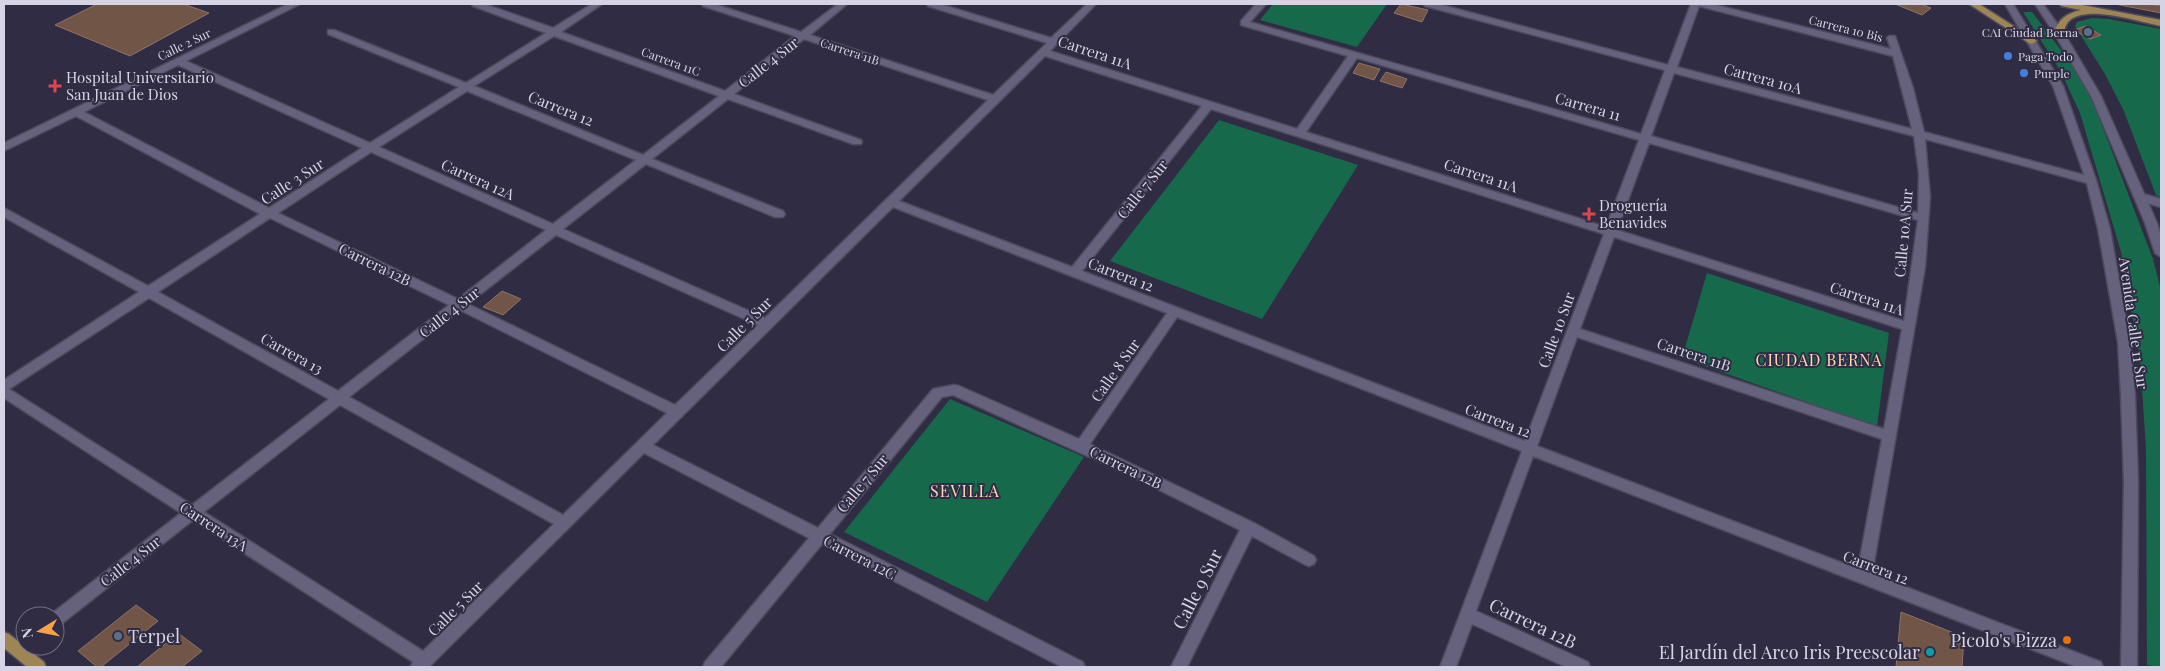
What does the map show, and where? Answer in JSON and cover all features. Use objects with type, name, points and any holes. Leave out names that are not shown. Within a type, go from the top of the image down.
[{"type":"main road","points":[[1973,4],[2032,41]]},
{"type":"main road","points":[[2064,4],[2161,23]]},
{"type":"main road","points":[[2058,33],[2062,21],[2072,15],[2085,12],[2109,12]]},
{"type":"main road","points":[[29,656],[38,667]]},
{"type":"street","name":"Calle 2 Sur","points":[[4,147],[295,4]]},
{"type":"street","name":"Carrera 11C","points":[[476,4],[857,142]]},
{"type":"street","name":"Calle 3 Sur","points":[[4,386],[371,147],[598,4]]},
{"type":"street","name":"Carrera 11B","points":[[706,4],[995,99]]},
{"type":"street","name":"Calle 4 Sur","points":[[65,612],[843,4]]},
{"type":"street","name":"Carrera 11A","points":[[932,4],[1053,42]]},
{"type":"street","name":"Calle 5 Sur","points":[[421,664],[1092,4]]},
{"type":"street","name":"Carrera 11","points":[[1261,4],[1244,23],[1923,218]]},
{"type":"street","name":"Carrera 10A","points":[[1428,4],[2091,180]]},
{"type":"street","name":"Calle 10 Sur","points":[[1448,667],[1695,4]]},
{"type":"street","name":"Carrera 10 Bis","points":[[1702,4],[1897,54]]},
{"type":"street","name":"Avenida Calle 11 Sur","points":[[2009,4],[2058,86],[2091,180],[2104,229],[2125,359],[2131,482],[2129,667]]},
{"type":"street","points":[[2039,4],[2096,96],[2140,197],[2161,253]]},
{"type":"street","name":"Carrera 12","points":[[331,32],[779,214]]},
{"type":"street","name":"Calle 10A Sur","points":[[1864,580],[1909,327],[1923,218],[1924,174],[1918,134],[1892,38]]},
{"type":"street","name":"Carrera 11A","points":[[1043,52],[1909,327]]},
{"type":"street","points":[[1300,134],[1354,55]]},
{"type":"street","name":"Carrera 12A","points":[[178,61],[767,324]]},
{"type":"street","name":"Calle 7 Sur","points":[[1074,273],[1209,104]]},
{"type":"street","name":"Carrera 12B","points":[[76,112],[270,214],[677,412]]},
{"type":"street","points":[[2140,197],[2161,203]]},
{"type":"street","name":"Carrera 12","points":[[891,202],[1864,580],[2095,667]]},
{"type":"street","name":"Carrera 13","points":[[4,212],[564,523]]},
{"type":"street","name":"Calle 8 Sur","points":[[1082,445],[1174,312]]},
{"type":"street","name":"Carrera 11B","points":[[1573,331],[1889,436]]},
{"type":"street","name":"Carrera 12B","points":[[938,393],[954,390],[1082,445],[1249,527],[1309,560]]},
{"type":"street","name":"Carrera 13A","points":[[4,392],[192,512],[421,664]]},
{"type":"street","name":"Calle 7 Sur","points":[[712,667],[818,536],[938,393]]},
{"type":"street","name":"Carrera 12C","points":[[643,446],[1077,667]]},
{"type":"street","name":"Calle 9 Sur","points":[[1179,667],[1249,527]]},
{"type":"street","name":"Carrera 12B","points":[[1468,615],[1582,667]]},
{"type":"green space","points":[[1273,4],[1387,4],[1357,47],[1260,20]]},
{"type":"green space","points":[[2023,12],[2032,12],[2067,58],[2090,94],[2153,259],[2161,291],[2161,667],[2147,665],[2146,449],[2140,359],[2121,252],[2080,113],[2061,72]]},
{"type":"green space","points":[[2092,18],[2109,19],[2161,29],[2161,197],[2156,195],[2123,109],[2105,74],[2075,26],[2077,22]]},
{"type":"green space","points":[[1219,120],[1358,165],[1262,319],[1110,261]]},
{"type":"green space","points":[[1707,273],[1889,333],[1877,427],[1682,358]]},
{"type":"green space","points":[[950,399],[1084,457],[987,602],[844,532]]},
{"type":"building","points":[[97,4],[183,4],[209,13],[130,56],[55,25]]},
{"type":"building","points":[[1401,4],[1428,10],[1422,22],[1394,13]]},
{"type":"building","points":[[1895,4],[1921,4],[1931,8],[1922,15]]},
{"type":"building","points":[[2115,4],[2161,6],[2161,13]]},
{"type":"building","name":"CAI Ciudad Berna","points":[[2085,26],[2101,35],[2090,39],[2074,30]]},
{"type":"building","points":[[1359,63],[1380,69],[1374,80],[1353,73]]},
{"type":"building","points":[[1386,72],[1407,79],[1402,88],[1380,81]]},
{"type":"building","points":[[502,291],[521,299],[503,315],[483,307]]},
{"type":"building","name":"Terpel","points":[[136,605],[158,621],[101,667],[97,667],[78,651]]},
{"type":"building","name":"El Jardín del Arco Iris Preescolar","points":[[1901,612],[1964,637],[1962,667],[1896,667]]},
{"type":"building","points":[[178,633],[202,651],[182,667],[137,667]]},
{"type":"place","name":"CAI Ciudad Berna","points":[[2088,32]]},
{"type":"place","name":"Paga Todo","points":[[2008,56]]},
{"type":"place","name":"Purple","points":[[2024,73]]},
{"type":"place","name":"Hospital Universitario San Juan de Dios","points":[[55,86]]},
{"type":"place","name":"Droguería Benavides","points":[[1589,214]]},
{"type":"place","name":"Terpel","points":[[118,636]]},
{"type":"place","name":"Picolo's Pizza","points":[[2067,640]]},
{"type":"place","name":"El Jardín del Arco Iris Preescolar","points":[[1930,652]]},
{"type":"district","name":"CIUDAD BERNA","points":[[1819,359]]},
{"type":"district","name":"SEVILLA","points":[[965,490]]}]
